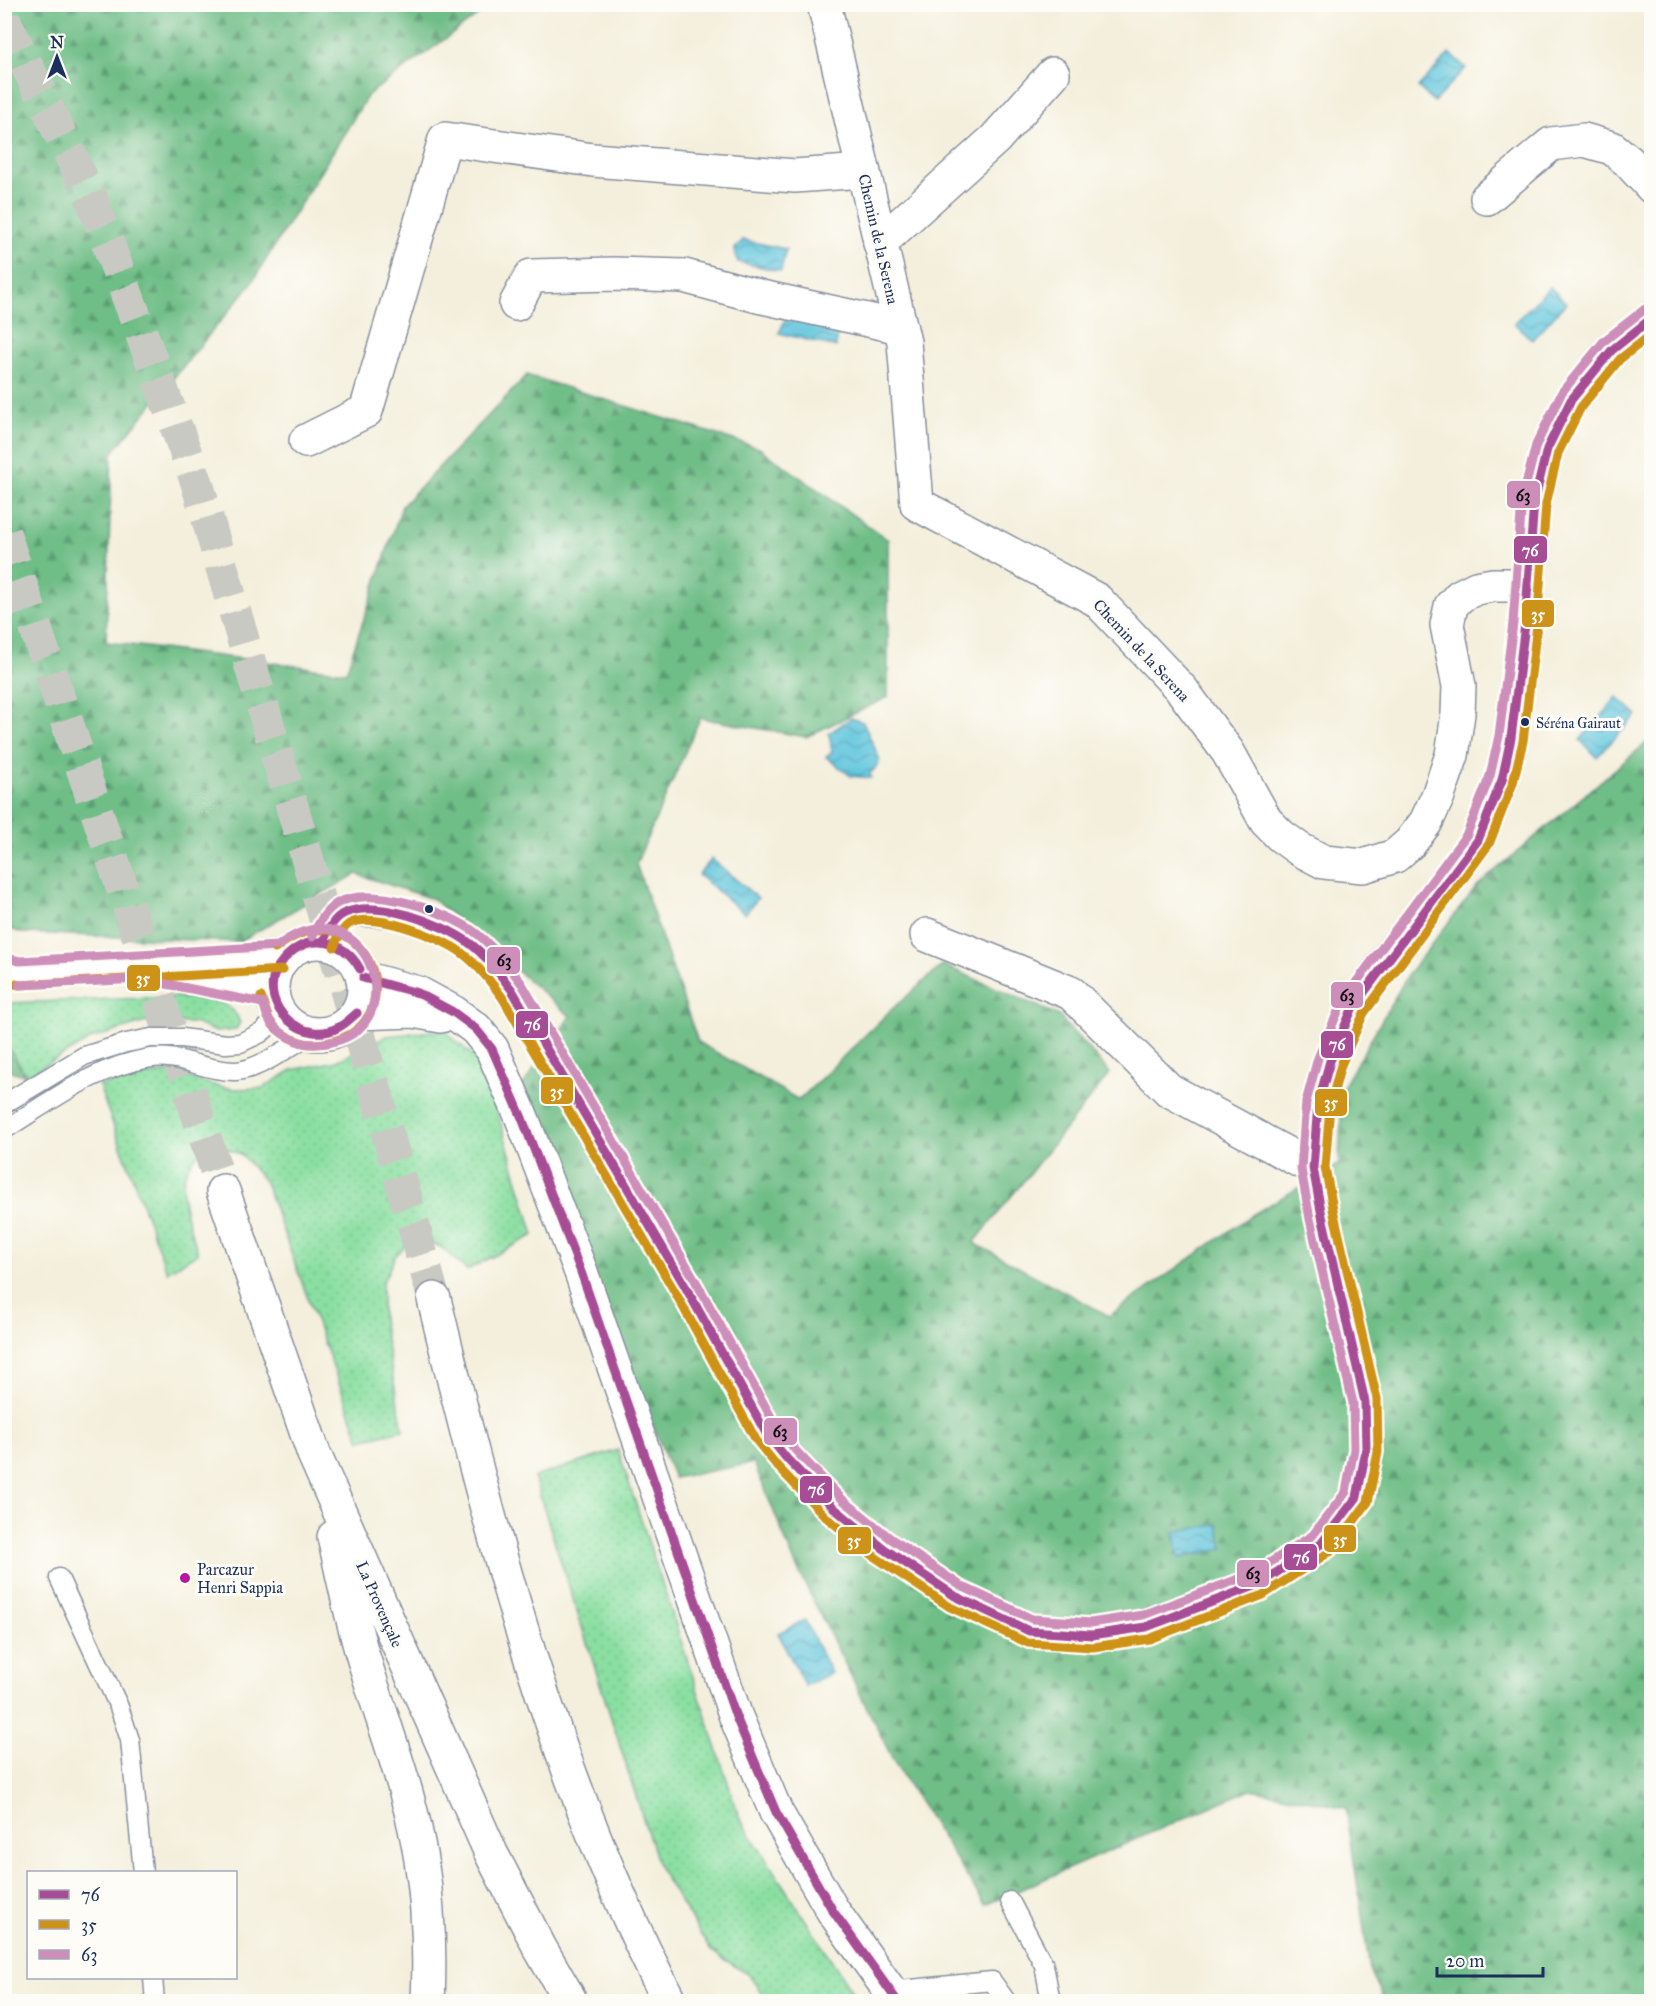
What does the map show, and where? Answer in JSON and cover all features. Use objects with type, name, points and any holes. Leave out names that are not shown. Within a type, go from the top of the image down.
[{"type":"main road","name":"Chemin de la Serena","points":[[824,4],[904,342],[917,504],[1097,600],[1182,690],[1228,752],[1266,821],[1281,836],[1299,849],[1324,862],[1363,866],[1395,856],[1410,843],[1426,822],[1452,755],[1458,714],[1458,686],[1447,625],[1451,606],[1460,596],[1476,588],[1493,585],[1527,585]]},
{"type":"main road","points":[[880,243],[995,139],[1053,74]]},
{"type":"main road","points":[[306,441],[366,411],[445,140],[593,160],[795,176],[863,171]]},
{"type":"main road","points":[[1487,198],[1551,144],[1584,140],[1612,148],[1628,161],[1652,187]]},
{"type":"main road","points":[[516,304],[531,276],[613,274],[684,276],[762,297],[900,327]]},
{"type":"main road","points":[[323,942],[334,922],[346,912],[383,911],[417,917],[446,930],[469,943],[492,965],[512,990],[686,1286],[766,1433],[787,1459],[835,1509],[883,1548],[956,1596],[1029,1631],[1092,1635],[1146,1627],[1257,1585],[1321,1544],[1357,1497],[1366,1450],[1365,1402],[1313,1168],[1318,1104],[1330,1062],[1353,1007],[1478,840],[1502,780],[1511,738],[1525,624],[1534,502],[1547,449],[1571,400],[1612,350],[1652,318]]},
{"type":"main road","points":[[927,935],[1071,993],[1169,1090],[1313,1168]]},
{"type":"main road","points":[[323,942],[337,945],[358,965],[363,978],[362,1002],[357,1013],[338,1029],[326,1033],[313,1033],[302,1031],[292,1025],[274,1000],[272,980],[282,958],[294,948],[308,943],[323,942]]},
{"type":"main road","points":[[4,970],[19,973],[282,958]]},
{"type":"main road","points":[[142,967],[274,1000]]},
{"type":"main road","points":[[363,978],[418,993],[453,1012],[476,1029],[492,1049],[522,1118],[580,1272],[736,1717],[776,1812],[832,1911],[894,1996]]},
{"type":"main road","points":[[357,1013],[413,1011],[450,1018],[476,1029]]},
{"type":"main road","name":"La Provençale","points":[[223,1191],[314,1454],[491,1853],[540,1948],[571,2001]]},
{"type":"main road","points":[[434,1299],[482,1491],[522,1634],[560,1749],[593,1836],[639,1942],[670,2001]]},
{"type":"main road","points":[[314,1454],[365,1664],[412,1815],[421,1858],[428,1906],[430,1946],[428,2001]]},
{"type":"lane","points":[[4,1104],[84,1056],[126,1042],[152,1038],[182,1038],[226,1044],[240,1043],[261,1033],[269,1026],[274,1000]]},
{"type":"lane","points":[[4,1130],[90,1077],[127,1062],[154,1057],[188,1060],[217,1069],[237,1071],[273,1058],[313,1033]]},
{"type":"lane","points":[[59,1578],[119,1707],[130,1740],[143,1871]]},
{"type":"lane","points":[[1010,1901],[1044,1965],[1051,2001]]},
{"type":"lane","points":[[153,1979],[155,2001]]},
{"type":"lane","points":[[894,1996],[992,1981],[1006,2001]]},
{"type":"green space","points":[[5,5],[492,5],[368,95],[251,284],[112,453],[106,642],[346,672],[402,506],[527,375],[759,448],[888,540],[888,697],[806,737],[700,718],[636,864],[698,1042],[799,1100],[892,1009],[943,965],[1058,1015],[1110,1073],[974,1243],[1109,1316],[1252,1215],[1339,1164],[1342,1089],[1409,973],[1478,885],[1651,739],[1651,2001],[1385,2001],[1370,1970],[1346,1808],[1251,1789],[985,1905],[895,1764],[796,1566],[754,1463],[674,1478],[598,1291],[521,1088],[570,1016],[433,899],[356,874],[239,942],[22,933],[5,927]]},
{"type":"green space","points":[[174,997],[222,1003],[236,1014],[240,1023],[236,1029],[214,1031],[194,1023],[146,1022],[93,1038],[26,1076],[5,1042],[5,1003]]},
{"type":"green space","points":[[443,1030],[483,1064],[534,1235],[467,1270],[441,1247],[425,1241],[407,1245],[396,1255],[382,1284],[382,1319],[403,1430],[360,1440],[265,1182],[242,1155],[222,1147],[198,1154],[188,1166],[183,1190],[187,1217],[198,1253],[167,1272],[99,1086],[137,1076],[172,1072],[234,1089],[263,1088],[292,1070],[337,1061],[386,1036]]},
{"type":"green space","points":[[5,1042],[26,1076],[5,1069]]},
{"type":"green space","points":[[618,1450],[740,1819],[858,2001],[767,2001],[749,1975],[711,1951],[659,1868],[534,1477]]},
{"type":"water","points":[[1450,53],[1466,68],[1434,102],[1418,87]]},
{"type":"water","points":[[743,240],[786,249],[781,271],[738,262],[734,250]]},
{"type":"water","points":[[1550,287],[1566,303],[1532,340],[1514,323]]},
{"type":"water","points":[[787,316],[839,326],[836,347],[779,333]]},
{"type":"water","points":[[1617,697],[1637,715],[1597,757],[1580,740]]},
{"type":"water","points":[[851,718],[863,722],[880,760],[870,772],[871,778],[851,776],[826,757],[832,752],[829,733]]},
{"type":"water","points":[[712,859],[758,898],[745,914],[698,875]]},
{"type":"water","points":[[1218,1524],[1223,1549],[1179,1558],[1174,1532]]},
{"type":"water","points":[[805,1620],[831,1673],[805,1686],[778,1633]]},
{"type":"tunnel","points":[[4,19],[90,195],[197,483],[376,1092],[434,1299]]},
{"type":"tunnel","points":[[4,533],[223,1191]]},
{"type":"transit line","name":"63","points":[[312,937],[319,923],[336,904],[368,897],[388,899],[428,909],[447,916],[483,938],[522,984],[695,1280],[776,1426],[796,1451],[843,1500],[890,1538],[961,1586],[1032,1619],[1091,1623],[1143,1615],[1252,1574],[1313,1535],[1346,1492],[1354,1449],[1353,1403],[1310,1219],[1301,1169],[1306,1102],[1318,1058],[1343,1000],[1467,834],[1490,776],[1499,736],[1513,623],[1522,500],[1536,445],[1562,392],[1604,341],[1645,309]]},
{"type":"transit line","name":"76","points":[[323,942],[331,925],[341,915],[358,909],[374,909],[408,915],[442,927],[468,942],[486,958],[512,990],[685,1286],[766,1433],[787,1459],[835,1509],[883,1548],[955,1596],[1029,1631],[1092,1635],[1146,1627],[1257,1585],[1321,1544],[1357,1497],[1366,1450],[1365,1402],[1313,1168],[1318,1104],[1330,1061],[1353,1007],[1478,840],[1502,780],[1511,738],[1525,624],[1534,502],[1547,449],[1571,400],[1612,350],[1652,318]]},
{"type":"transit line","name":"35","points":[[334,947],[342,931],[349,924],[360,921],[390,923],[424,933],[452,947],[468,958],[484,974],[502,997],[675,1292],[756,1440],[778,1467],[826,1517],[875,1557],[950,1607],[1028,1643],[1093,1647],[1149,1639],[1263,1595],[1331,1551],[1368,1502],[1378,1452],[1377,1399],[1325,1167],[1330,1106],[1341,1065],[1364,1013],[1489,844],[1513,783],[1523,741],[1537,625],[1546,504],[1558,453],[1581,407],[1620,359],[1652,334]]},
{"type":"transit line","name":"63","points":[[6,958],[20,961],[278,946],[310,930],[337,932],[358,946],[371,968],[375,994],[367,1018],[347,1037],[307,1044],[278,1030],[270,1021],[263,1003],[141,979],[19,985]]},
{"type":"transit line","name":"35","points":[[261,997],[269,1019],[277,1029],[289,1038],[303,1043],[316,1044],[350,1034],[369,1015],[375,991],[371,966],[357,945],[335,932],[307,932],[275,949]]},
{"type":"transit line","name":"76","points":[[357,1013],[341,1026],[326,1032],[312,1032],[299,1028],[279,1010],[272,984],[276,970],[284,959],[296,949],[309,943],[326,943],[338,947],[353,958],[360,969]]},
{"type":"transit line","name":"35","points":[[4,982],[20,985],[283,970]]},
{"type":"transit line","name":"76","points":[[363,978],[418,993],[453,1012],[476,1029],[492,1049],[522,1118],[581,1272],[736,1717],[776,1812],[833,1911],[898,2002]]},
{"type":"place","name":"Séréna Gairaut","points":[[1525,722]]},
{"type":"place","name":"Parcazur Henri Sappia","points":[[185,1578]]}]
